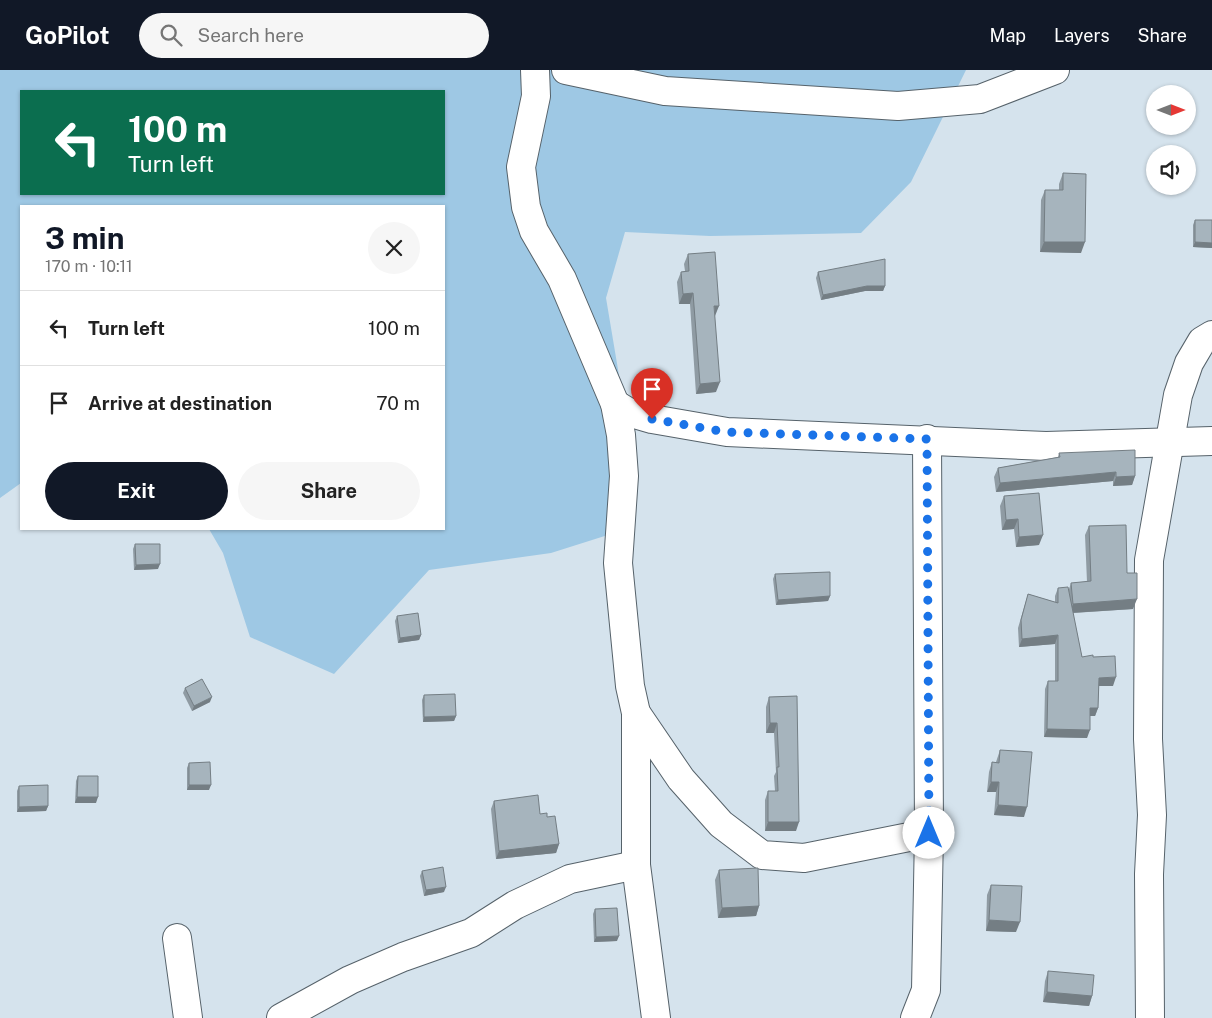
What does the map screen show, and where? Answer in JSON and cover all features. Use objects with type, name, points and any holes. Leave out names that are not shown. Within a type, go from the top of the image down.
[{"type":"street","points":[[535,70],[536,96],[521,167],[526,208],[534,231],[562,279],[615,404],[621,435],[624,476],[618,564],[630,686],[636,713],[636,865],[656,1018]]},
{"type":"street","points":[[566,70],[666,90],[898,106],[980,99],[1055,70]]},
{"type":"street","points":[[1150,1018],[1149,874],[1152,815],[1148,739],[1149,560],[1178,395],[1189,363],[1202,341],[1212,335]]},
{"type":"street","points":[[615,404],[628,412],[652,419],[726,432],[927,439],[1046,446],[1169,444],[1212,441]]},
{"type":"street","points":[[915,1018],[926,990],[929,833],[927,439]]},
{"type":"street","points":[[636,713],[681,779],[722,824],[762,855],[804,858],[929,833]]},
{"type":"street","points":[[281,1018],[350,980],[403,957],[471,933],[515,905],[570,879],[636,865]]},
{"type":"street","points":[[177,938],[188,1018]]},
{"type":"shaded area","points":[[0,70],[966,70],[911,182],[861,233],[710,236],[625,232],[606,298],[630,441],[630,528],[551,553],[429,570],[334,674],[250,637],[223,553],[210,530],[445,530],[445,205],[20,205],[20,484],[0,498]]},
{"type":"building","points":[[1063,173],[1086,174],[1085,242],[1044,242],[1045,190],[1063,190]]},
{"type":"building","points":[[1195,220],[1212,220],[1212,243],[1195,242]]},
{"type":"building","points":[[715,252],[719,306],[714,306],[720,382],[700,384],[693,293],[683,294],[681,272],[689,271],[688,254]]},
{"type":"building","points":[[885,259],[885,286],[867,286],[823,295],[818,272]]},
{"type":"building","points":[[1135,450],[1135,476],[1116,477],[1116,472],[1000,483],[998,468],[1060,457],[1059,453]]},
{"type":"building","points":[[1039,493],[1043,535],[1019,537],[1018,519],[1006,520],[1004,496]]},
{"type":"building","points":[[1126,525],[1127,573],[1137,573],[1137,599],[1073,604],[1071,583],[1091,581],[1089,526]]},
{"type":"building","points":[[135,544],[160,544],[160,564],[136,565]]},
{"type":"building","points":[[830,572],[830,596],[778,600],[775,574]]},
{"type":"building","points":[[1068,587],[1082,657],[1093,655],[1093,657],[1115,656],[1116,677],[1099,678],[1098,708],[1090,708],[1090,730],[1047,729],[1048,681],[1058,681],[1058,635],[1022,639],[1021,620],[1028,594],[1058,603],[1058,588]]},
{"type":"building","points":[[418,613],[421,635],[400,638],[397,616]]},
{"type":"building","points":[[202,679],[212,697],[194,706],[185,688]]},
{"type":"building","points":[[455,694],[456,716],[424,717],[424,695]]},
{"type":"building","points":[[797,696],[799,822],[768,822],[768,791],[778,791],[777,767],[779,767],[777,723],[770,723],[769,697]]},
{"type":"building","points":[[1000,750],[1032,752],[1027,807],[998,805],[999,782],[991,782],[992,762],[999,763]]},
{"type":"building","points":[[210,762],[211,785],[189,785],[189,763]]},
{"type":"building","points":[[78,776],[98,776],[98,797],[77,797]]},
{"type":"building","points":[[48,785],[48,806],[19,807],[19,786]]},
{"type":"building","points":[[538,795],[540,814],[547,813],[547,817],[555,816],[559,844],[499,851],[494,801]]},
{"type":"building","points":[[443,867],[446,887],[426,890],[422,871]]},
{"type":"building","points":[[758,868],[759,906],[722,908],[719,870]]},
{"type":"building","points":[[991,885],[1022,886],[1020,922],[989,920]]},
{"type":"building","points":[[617,908],[619,936],[596,937],[595,909]]},
{"type":"building","points":[[1048,971],[1094,975],[1092,996],[1047,992]]},
{"type":"route","points":[[652,419],[726,432],[851,438],[927,439],[929,833]]}]
